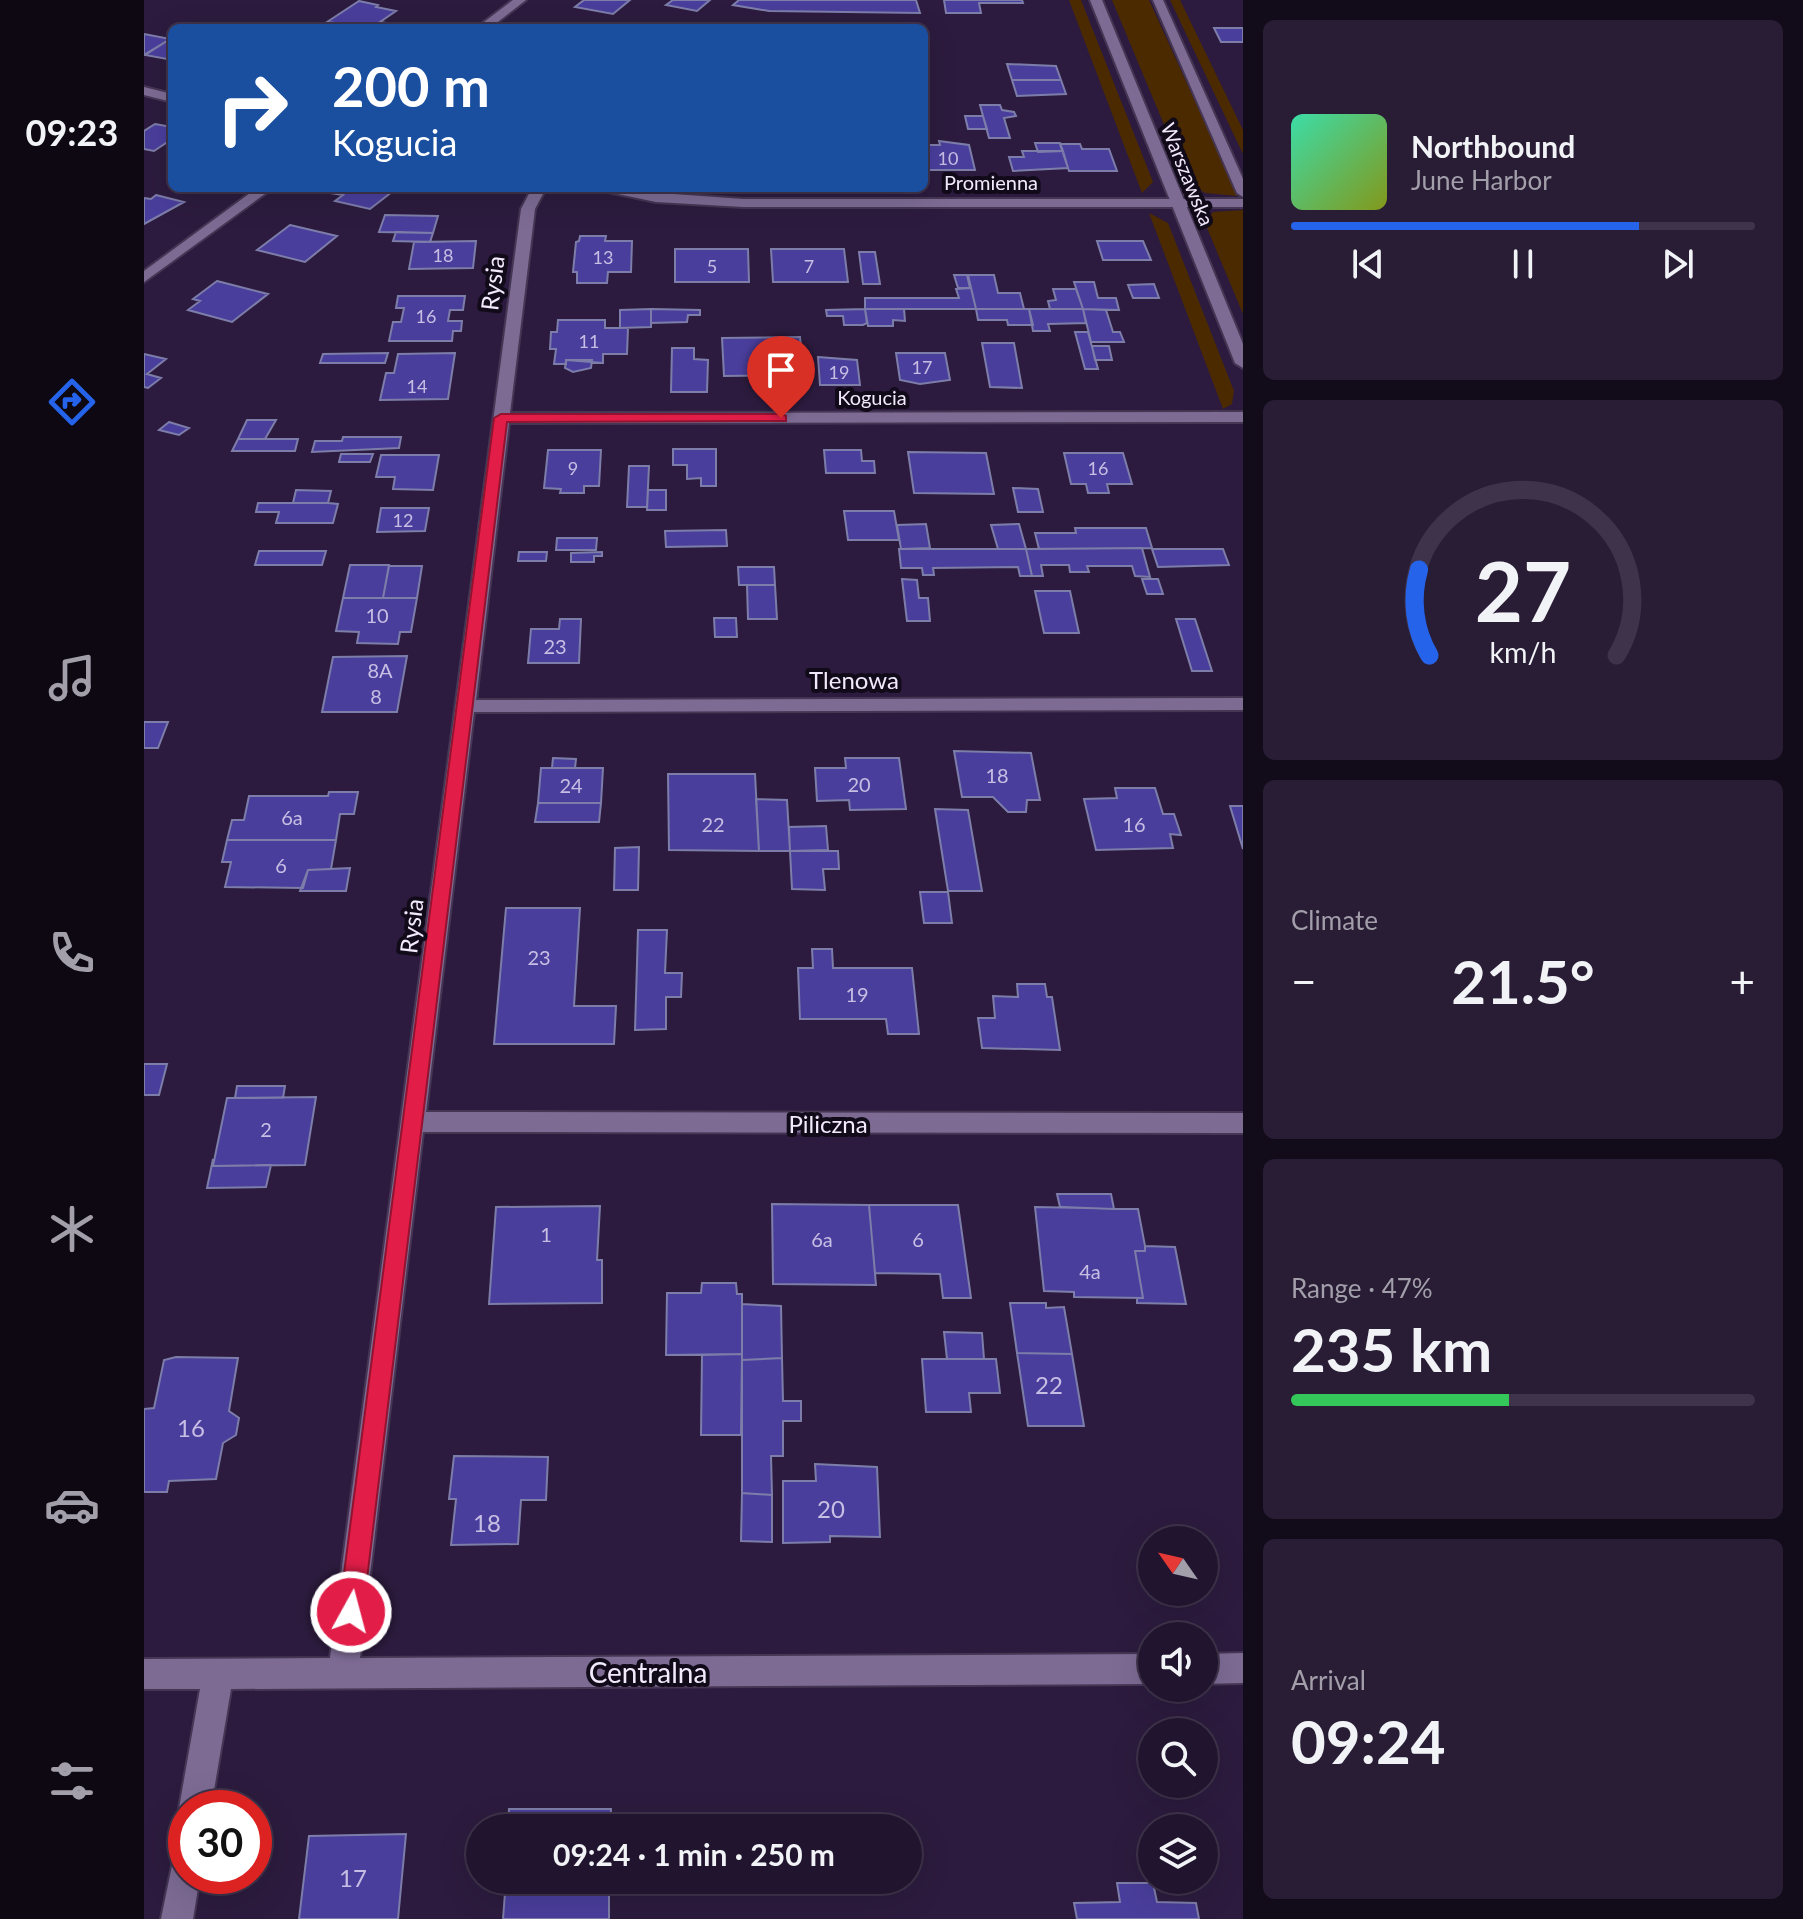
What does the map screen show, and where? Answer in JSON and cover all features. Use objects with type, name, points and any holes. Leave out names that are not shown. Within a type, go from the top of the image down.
[{"type":"street","points":[[487,24],[520,0]]},
{"type":"street","name":"Warszawska","points":[[1096,0],[1243,363]]},
{"type":"street","points":[[144,91],[168,97]]},
{"type":"street","points":[[144,278],[261,192]]},
{"type":"street","name":"Rysia","points":[[343,1674],[528,209],[537,192]]},
{"type":"street","name":"Promienna","points":[[660,192],[1243,203]]},
{"type":"street","name":"Kogucia","points":[[501,418],[1243,417]]},
{"type":"street","name":"Tlenowa","points":[[465,706],[1243,704]]},
{"type":"street","name":"Piliczna","points":[[413,1122],[1243,1123]]},
{"type":"street","points":[[1218,1669],[1243,1668]]},
{"type":"street","name":"Centralna","points":[[144,1674],[1138,1669]]},
{"type":"street","points":[[198,1790],[218,1674]]},
{"type":"street","points":[[177,1919],[181,1894]]},
{"type":"lane","points":[[1158,0],[1243,193]]},
{"type":"shaded area","points":[[1069,0],[1081,0],[1153,182],[1142,193]]},
{"type":"shaded area","points":[[1112,0],[1149,0],[1238,196],[1205,193],[1188,182]]},
{"type":"shaded area","points":[[1170,0],[1180,0],[1243,130],[1243,154]]},
{"type":"shaded area","points":[[1243,210],[1243,314],[1205,223],[1213,212]]},
{"type":"shaded area","points":[[1149,213],[1168,223],[1234,391],[1232,404],[1223,409]]},
{"type":"building","points":[[584,0],[630,0],[613,14],[575,7]]},
{"type":"building","points":[[673,0],[710,0],[697,11],[666,5]]},
{"type":"building","points":[[739,0],[916,0],[920,13],[769,11],[733,5]]},
{"type":"building","points":[[944,0],[1022,0],[1023,3],[979,3],[981,13],[946,13]]},
{"type":"building","points":[[359,1],[396,11],[380,22],[385,24],[327,22]]},
{"type":"building","points":[[1214,28],[1243,28],[1243,42],[1221,42]]},
{"type":"building","points":[[144,34],[168,39],[168,40],[144,55]]},
{"type":"building","points":[[168,41],[168,58],[145,55]]},
{"type":"building","points":[[1007,64],[1056,66],[1061,80],[1012,80]]},
{"type":"building","points":[[1012,80],[1061,80],[1066,94],[1017,96]]},
{"type":"building","points":[[980,105],[1000,105],[1002,110],[1014,112],[1016,116],[1004,118],[1010,138],[989,138]]},
{"type":"building","points":[[965,116],[983,116],[987,129],[968,129]]},
{"type":"building","points":[[155,124],[168,126],[168,142],[154,151],[144,149],[144,131]]},
{"type":"building","points":[[939,141],[969,145],[975,170],[928,170],[928,145],[940,145]]},
{"type":"building","points":[[1035,143],[1060,143],[1063,151],[1038,152]]},
{"type":"building","points":[[1060,144],[1080,144],[1082,149],[1109,149],[1117,171],[1069,171]]},
{"type":"building","points":[[1022,151],[1063,151],[1068,168],[1013,171],[1009,157],[1024,157]]},
{"type":"building","points":[[392,192],[370,209],[335,201],[343,195],[331,193]]},
{"type":"building","points":[[156,195],[184,202],[144,224],[144,198],[151,199]]},
{"type":"building","points":[[385,215],[438,216],[433,233],[379,232]]},
{"type":"building","points":[[290,225],[337,236],[305,262],[257,250]]},
{"type":"building","points":[[396,232],[433,233],[430,242],[393,241]]},
{"type":"building","points":[[580,236],[606,236],[605,241],[632,241],[631,272],[608,272],[607,283],[577,283],[577,272],[573,272],[576,242]]},
{"type":"building","points":[[476,241],[473,268],[409,269],[414,242]]},
{"type":"building","points":[[1097,241],[1143,241],[1151,260],[1103,260]]},
{"type":"building","points":[[675,249],[748,249],[749,282],[675,282]]},
{"type":"building","points":[[771,249],[844,249],[848,282],[773,282]]},
{"type":"building","points":[[859,252],[875,252],[880,284],[863,284]]},
{"type":"building","points":[[954,275],[967,275],[970,288],[958,288]]},
{"type":"building","points":[[968,275],[994,275],[998,293],[1020,293],[1024,309],[976,309]]},
{"type":"building","points":[[217,281],[268,294],[232,322],[188,310],[200,301],[193,299]]},
{"type":"building","points":[[1074,282],[1094,282],[1098,298],[1116,298],[1119,310],[1083,309]]},
{"type":"building","points":[[1154,284],[1159,298],[1133,298],[1128,285]]},
{"type":"building","points":[[971,288],[976,309],[865,309],[865,298],[959,298],[956,289]]},
{"type":"building","points":[[1053,289],[1076,289],[1083,309],[1050,309],[1048,301],[1056,300]]},
{"type":"building","points":[[398,296],[465,296],[463,310],[450,310],[448,321],[462,321],[461,331],[453,331],[452,341],[389,341],[393,322],[401,322],[404,308],[396,308]]},
{"type":"building","points":[[651,309],[651,327],[620,328],[620,310]]},
{"type":"building","points":[[651,309],[700,310],[700,315],[688,315],[687,322],[651,323]]},
{"type":"building","points":[[865,309],[904,309],[905,321],[893,320],[893,326],[868,326]]},
{"type":"building","points":[[865,309],[867,323],[863,325],[844,325],[843,316],[827,316],[826,310]]},
{"type":"building","points":[[976,309],[1029,309],[1033,325],[1008,325],[1007,320],[978,320]]},
{"type":"building","points":[[1029,309],[1083,309],[1086,323],[1048,324],[1050,331],[1033,331]]},
{"type":"building","points":[[1083,309],[1106,310],[1113,332],[1120,332],[1124,342],[1091,342]]},
{"type":"building","points":[[558,320],[605,320],[605,328],[628,328],[627,354],[603,354],[603,363],[566,360],[566,364],[554,364],[556,349],[550,349],[551,332],[557,332]]},
{"type":"building","points":[[1075,332],[1088,332],[1098,369],[1085,369]]},
{"type":"building","points":[[800,337],[804,375],[724,376],[722,338]]},
{"type":"building","points":[[982,343],[1014,343],[1022,388],[990,387]]},
{"type":"building","points":[[1092,346],[1109,346],[1112,360],[1095,360]]},
{"type":"building","points":[[672,348],[694,348],[694,359],[708,360],[707,392],[671,392]]},
{"type":"building","points":[[388,353],[385,363],[320,363],[323,354]]},
{"type":"building","points":[[455,353],[448,399],[380,400],[386,373],[394,373],[398,354]]},
{"type":"building","points":[[896,353],[945,353],[950,380],[920,384],[900,380]]},
{"type":"building","points":[[144,354],[166,359],[147,374],[161,378],[148,388],[144,387]]},
{"type":"building","points":[[818,357],[857,360],[860,385],[820,385]]},
{"type":"building","points":[[566,360],[592,360],[591,368],[573,372],[565,368]]},
{"type":"building","points":[[247,420],[276,420],[265,439],[238,439]]},
{"type":"building","points":[[169,422],[189,428],[179,435],[159,430]]},
{"type":"building","points":[[343,437],[401,437],[399,448],[312,452],[315,441],[342,441]]},
{"type":"building","points":[[238,439],[298,439],[295,451],[232,451]]},
{"type":"building","points":[[673,449],[716,449],[716,486],[701,486],[701,478],[687,479],[687,465],[673,465]]},
{"type":"building","points":[[548,450],[601,450],[599,486],[584,486],[584,493],[560,493],[561,489],[544,488]]},
{"type":"building","points":[[824,450],[861,450],[862,461],[874,461],[875,473],[826,473]]},
{"type":"building","points":[[908,452],[986,453],[994,494],[914,493]]},
{"type":"building","points":[[1064,453],[1123,453],[1132,484],[1107,484],[1109,493],[1088,493],[1086,484],[1071,484]]},
{"type":"building","points":[[341,454],[373,454],[370,462],[339,462]]},
{"type":"building","points":[[381,455],[439,455],[433,490],[393,489],[395,477],[376,477]]},
{"type":"building","points":[[629,466],[649,466],[647,507],[627,507]]},
{"type":"building","points":[[1013,488],[1038,489],[1043,512],[1018,512]]},
{"type":"building","points":[[296,490],[331,491],[328,503],[293,503]]},
{"type":"building","points":[[648,490],[666,490],[666,510],[647,510]]},
{"type":"building","points":[[258,503],[338,504],[333,523],[276,523],[279,512],[256,512]]},
{"type":"building","points":[[381,508],[429,508],[425,531],[377,532]]},
{"type":"building","points":[[844,511],[894,511],[899,540],[848,540]]},
{"type":"building","points":[[926,524],[930,548],[901,549],[897,525]]},
{"type":"building","points":[[1019,524],[1026,549],[998,549],[991,525]]},
{"type":"building","points":[[1075,528],[1146,528],[1152,548],[1039,549],[1035,533],[1076,533]]},
{"type":"building","points":[[726,530],[727,546],[666,547],[665,531]]},
{"type":"building","points":[[557,538],[597,538],[596,550],[556,550]]},
{"type":"building","points":[[1142,548],[1150,577],[1135,576],[1132,566],[1087,566],[1089,572],[1070,572],[1069,565],[1041,565],[1043,576],[1032,576],[1026,549]]},
{"type":"building","points":[[899,549],[1026,549],[1032,576],[1020,576],[1018,567],[933,568],[934,575],[923,575],[922,568],[901,568]]},
{"type":"building","points":[[1152,549],[1223,549],[1229,565],[1158,567]]},
{"type":"building","points":[[259,551],[326,551],[322,565],[255,565]]},
{"type":"building","points":[[519,552],[547,552],[546,561],[518,561]]},
{"type":"building","points":[[602,552],[602,556],[594,556],[594,562],[571,562],[571,553]]},
{"type":"building","points":[[350,565],[389,565],[383,598],[343,598]]},
{"type":"building","points":[[389,566],[422,566],[417,598],[383,598]]},
{"type":"building","points":[[738,567],[774,567],[775,585],[739,585]]},
{"type":"building","points":[[902,579],[917,580],[919,598],[928,598],[930,621],[907,621]]},
{"type":"building","points":[[1142,579],[1158,579],[1163,594],[1147,594]]},
{"type":"building","points":[[747,585],[775,585],[777,619],[748,619]]},
{"type":"building","points":[[1035,591],[1070,591],[1079,633],[1044,633]]},
{"type":"building","points":[[343,598],[417,598],[411,632],[400,632],[398,644],[357,643],[359,632],[336,631]]},
{"type":"building","points":[[714,618],[736,618],[737,637],[715,637]]},
{"type":"building","points":[[560,619],[581,619],[579,663],[528,663],[531,629],[559,629]]},
{"type":"building","points":[[1176,619],[1195,619],[1212,671],[1192,671]]},
{"type":"building","points":[[407,656],[397,712],[322,712],[333,657]]},
{"type":"building","points":[[144,722],[168,722],[158,748],[144,748]]},
{"type":"building","points":[[954,751],[1031,753],[1040,800],[1027,800],[1026,812],[1008,812],[993,797],[962,797]]},
{"type":"building","points":[[553,758],[576,759],[575,768],[552,768]]},
{"type":"building","points":[[845,758],[899,758],[906,809],[850,810],[849,800],[817,801],[815,768],[846,768]]},
{"type":"building","points":[[541,768],[603,768],[601,803],[538,803]]},
{"type":"building","points":[[668,774],[755,774],[759,851],[669,850]]},
{"type":"building","points":[[1115,788],[1155,788],[1163,814],[1174,814],[1181,835],[1170,834],[1173,848],[1096,850],[1084,799],[1117,798]]},
{"type":"building","points":[[329,792],[358,792],[354,814],[340,814],[336,840],[227,840],[232,820],[244,820],[249,796],[328,796]]},
{"type":"building","points":[[756,799],[787,800],[790,851],[759,851]]},
{"type":"building","points":[[538,803],[601,803],[599,822],[535,822]]},
{"type":"building","points":[[1230,806],[1243,806],[1243,849]]},
{"type":"building","points":[[935,809],[968,810],[982,891],[948,891]]},
{"type":"building","points":[[826,826],[828,850],[790,851],[789,827]]},
{"type":"building","points":[[227,840],[336,840],[331,869],[308,870],[303,888],[225,887],[231,862],[222,862]]},
{"type":"building","points":[[639,847],[638,890],[614,890],[615,848]]},
{"type":"building","points":[[790,851],[838,851],[839,869],[823,869],[825,890],[792,889]]},
{"type":"building","points":[[350,868],[346,891],[300,891],[308,870]]},
{"type":"building","points":[[920,892],[948,892],[952,923],[924,923]]},
{"type":"building","points":[[506,908],[580,908],[574,1006],[616,1006],[614,1044],[494,1044]]},
{"type":"building","points":[[638,930],[667,930],[665,973],[682,973],[681,997],[666,997],[666,1029],[635,1030]]},
{"type":"building","points":[[812,949],[832,949],[833,968],[912,968],[919,1034],[888,1034],[886,1019],[800,1019],[798,968],[813,968]]},
{"type":"building","points":[[1017,984],[1045,984],[1047,997],[1052,997],[1060,1050],[982,1048],[978,1018],[995,1018],[993,996],[1018,997]]},
{"type":"building","points":[[144,1064],[167,1064],[159,1095],[144,1095]]},
{"type":"building","points":[[237,1086],[285,1086],[283,1098],[235,1098]]},
{"type":"building","points":[[316,1097],[305,1165],[213,1166],[227,1098]]},
{"type":"building","points":[[213,1159],[213,1166],[271,1165],[266,1187],[207,1188]]},
{"type":"building","points":[[1057,1194],[1111,1194],[1114,1209],[1060,1207]]},
{"type":"building","points":[[772,1204],[869,1205],[876,1285],[773,1284]]},
{"type":"building","points":[[869,1205],[958,1205],[971,1298],[943,1298],[940,1274],[875,1273]]},
{"type":"building","points":[[600,1206],[597,1260],[602,1260],[602,1303],[489,1304],[496,1207]]},
{"type":"building","points":[[1035,1207],[1138,1209],[1145,1251],[1135,1251],[1143,1298],[1074,1297],[1074,1292],[1044,1291]]},
{"type":"building","points":[[1145,1246],[1175,1247],[1186,1304],[1137,1303],[1137,1298],[1143,1298],[1135,1251],[1145,1251]]},
{"type":"building","points":[[702,1283],[736,1283],[737,1294],[742,1294],[742,1354],[666,1355],[667,1293],[701,1293]]},
{"type":"building","points":[[1010,1303],[1046,1303],[1046,1308],[1064,1307],[1072,1354],[1017,1353]]},
{"type":"building","points":[[742,1304],[781,1306],[782,1358],[742,1360]]},
{"type":"building","points":[[944,1332],[982,1333],[984,1359],[947,1359]]},
{"type":"building","points":[[1017,1353],[1072,1354],[1084,1426],[1028,1426]]},
{"type":"building","points":[[742,1354],[741,1435],[701,1435],[702,1355]]},
{"type":"building","points":[[176,1357],[238,1358],[229,1411],[239,1418],[236,1435],[223,1443],[216,1479],[169,1481],[167,1492],[144,1492],[144,1409],[154,1408],[164,1360]]},
{"type":"building","points":[[782,1358],[783,1401],[801,1401],[801,1421],[783,1421],[783,1456],[771,1456],[772,1495],[742,1493],[742,1360]]},
{"type":"building","points":[[922,1359],[996,1359],[1000,1393],[969,1393],[971,1412],[926,1412]]},
{"type":"building","points":[[454,1456],[548,1457],[546,1500],[521,1500],[518,1544],[451,1545],[456,1499],[449,1499]]},
{"type":"building","points":[[815,1464],[877,1467],[880,1537],[830,1536],[830,1542],[783,1543],[783,1481],[816,1481]]},
{"type":"building","points":[[742,1493],[772,1495],[772,1542],[741,1541]]},
{"type":"building","points":[[509,1809],[611,1809],[611,1814],[509,1814]]},
{"type":"building","points":[[406,1834],[398,1919],[299,1919],[309,1836]]},
{"type":"building","points":[[1117,1883],[1138,1883],[1138,1894],[1155,1894],[1157,1902],[1196,1903],[1199,1919],[1077,1919],[1074,1903],[1120,1902]]},
{"type":"building","points":[[505,1894],[609,1894],[609,1919],[503,1919]]},
{"type":"route","points":[[351,1612],[501,418],[781,418]]}]
